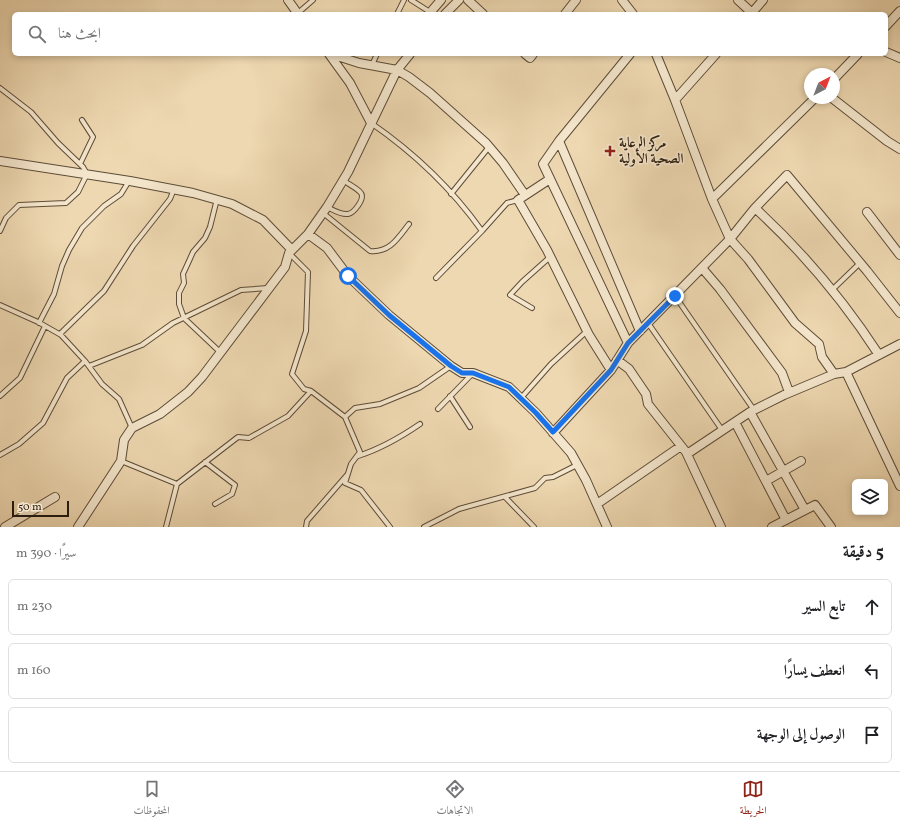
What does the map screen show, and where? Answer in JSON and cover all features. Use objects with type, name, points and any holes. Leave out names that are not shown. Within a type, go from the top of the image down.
[{"type":"street","points":[[448,12],[459,0]]},
{"type":"street","points":[[468,0],[480,12]]},
{"type":"street","points":[[567,12],[576,0]]},
{"type":"street","points":[[622,0],[631,12]]},
{"type":"street","points":[[738,0],[750,12]]},
{"type":"street","points":[[752,12],[763,0]]},
{"type":"street","points":[[290,1],[297,12]]},
{"type":"street","points":[[431,12],[439,3],[445,12]]},
{"type":"street","points":[[888,24],[900,11]]},
{"type":"street","points":[[888,53],[900,58]]},
{"type":"street","points":[[331,56],[350,83],[371,122]]},
{"type":"street","points":[[337,56],[371,66],[397,70],[430,92],[467,125],[503,163],[587,331],[611,370]]},
{"type":"street","points":[[402,63],[404,56]]},
{"type":"street","points":[[78,527],[121,461],[124,440],[132,428],[160,414],[188,392],[202,377],[285,267],[291,251],[308,234],[325,210],[343,180],[397,70],[408,56]]},
{"type":"street","points":[[628,56],[559,140],[543,164],[628,343]]},
{"type":"street","points":[[657,56],[712,199],[730,239],[748,259],[795,323],[819,344],[822,357],[834,374]]},
{"type":"street","points":[[675,100],[714,56]]},
{"type":"street","points":[[840,72],[856,56]]},
{"type":"street","points":[[712,199],[809,104]]},
{"type":"street","points":[[840,104],[886,141],[900,149]]},
{"type":"street","points":[[559,140],[640,331]]},
{"type":"street","points":[[0,161],[130,181],[217,199],[232,204],[263,220],[291,251]]},
{"type":"street","points":[[553,432],[611,370],[628,343],[730,239],[755,208],[787,175],[900,313]]},
{"type":"street","points":[[521,197],[550,179]]},
{"type":"street","points":[[755,208],[779,230],[833,289],[857,321],[879,355]]},
{"type":"street","points":[[867,212],[900,255]]},
{"type":"street","points":[[308,234],[327,248],[348,276],[389,315],[451,366],[462,373],[473,373],[509,387],[553,432],[571,453],[607,527]]},
{"type":"street","points":[[702,268],[720,289],[782,373],[789,392]]},
{"type":"street","points":[[687,454],[752,411],[789,392],[834,374],[846,372],[900,344]]},
{"type":"street","points":[[618,360],[629,369],[646,394],[648,404],[687,454],[721,527]]},
{"type":"street","points":[[846,372],[900,486]]},
{"type":"street","points":[[752,411],[805,510]]},
{"type":"street","points":[[735,422],[786,520]]},
{"type":"street","points":[[597,504],[681,446]]},
{"type":"street","points":[[766,481],[801,461]]},
{"type":"street","points":[[5,527],[55,497]]},
{"type":"street","points":[[772,527],[815,505],[831,527]]},
{"type":"lane","points":[[300,12],[313,0]]},
{"type":"lane","points":[[398,12],[404,0]]},
{"type":"lane","points":[[411,0],[429,12]]},
{"type":"lane","points":[[371,66],[376,56]]},
{"type":"lane","points":[[0,88],[31,112],[58,143],[80,164],[87,174],[78,192],[66,203],[19,205],[6,218],[0,231]]},
{"type":"lane","points":[[80,164],[93,137],[82,120]]},
{"type":"lane","points":[[371,122],[398,142],[465,207],[482,231]]},
{"type":"lane","points":[[451,194],[489,147]]},
{"type":"lane","points":[[325,210],[349,214],[352,213],[362,199],[359,191],[343,180]]},
{"type":"lane","points":[[39,323],[54,294],[62,266],[69,250],[82,228],[104,206],[121,194],[130,181]]},
{"type":"lane","points":[[60,334],[104,291],[133,246],[170,199],[174,189]]},
{"type":"lane","points":[[436,278],[507,203],[521,197]]},
{"type":"lane","points":[[217,199],[214,215],[205,238],[193,252],[183,274],[184,283],[179,293],[179,304],[184,318],[220,352]]},
{"type":"lane","points":[[325,210],[370,250],[380,251],[391,247],[409,224]]},
{"type":"lane","points":[[291,251],[308,272],[306,331],[292,374],[304,389],[311,391],[345,417],[360,452],[351,464],[345,483],[361,490],[390,527]]},
{"type":"lane","points":[[532,308],[510,295],[522,282],[551,257]]},
{"type":"lane","points":[[833,289],[860,263]]},
{"type":"lane","points":[[89,366],[142,345],[173,323],[241,290],[269,288]]},
{"type":"lane","points":[[675,296],[752,411]]},
{"type":"lane","points":[[0,305],[60,334],[85,361],[102,384],[119,399],[132,428]]},
{"type":"lane","points":[[648,323],[722,430]]},
{"type":"lane","points":[[0,396],[20,378],[45,326]]},
{"type":"lane","points":[[520,398],[551,364],[587,331]]},
{"type":"lane","points":[[0,455],[19,444],[43,423],[67,378],[85,361]]},
{"type":"lane","points":[[345,417],[355,408],[380,404],[419,388],[451,366]]},
{"type":"lane","points":[[438,409],[473,373]]},
{"type":"lane","points":[[166,527],[177,484],[238,437],[249,438],[288,416],[311,391]]},
{"type":"lane","points":[[450,396],[470,428]]},
{"type":"lane","points":[[357,456],[376,451],[420,424]]},
{"type":"lane","points":[[121,461],[177,484]]},
{"type":"lane","points":[[205,462],[235,485],[232,494],[215,504]]},
{"type":"lane","points":[[426,527],[459,509],[487,501],[506,498],[535,488],[545,478],[553,477],[577,465]]},
{"type":"lane","points":[[306,527],[307,521],[348,473]]},
{"type":"lane","points":[[506,498],[534,527]]},
{"type":"place","name":"مركز الرعاية الصحية الأولية","points":[[610,151]]},
{"type":"route","points":[[348,276],[389,315],[451,366],[462,373],[473,373],[497,381],[509,387],[553,432],[611,370],[628,343],[675,296]]}]
